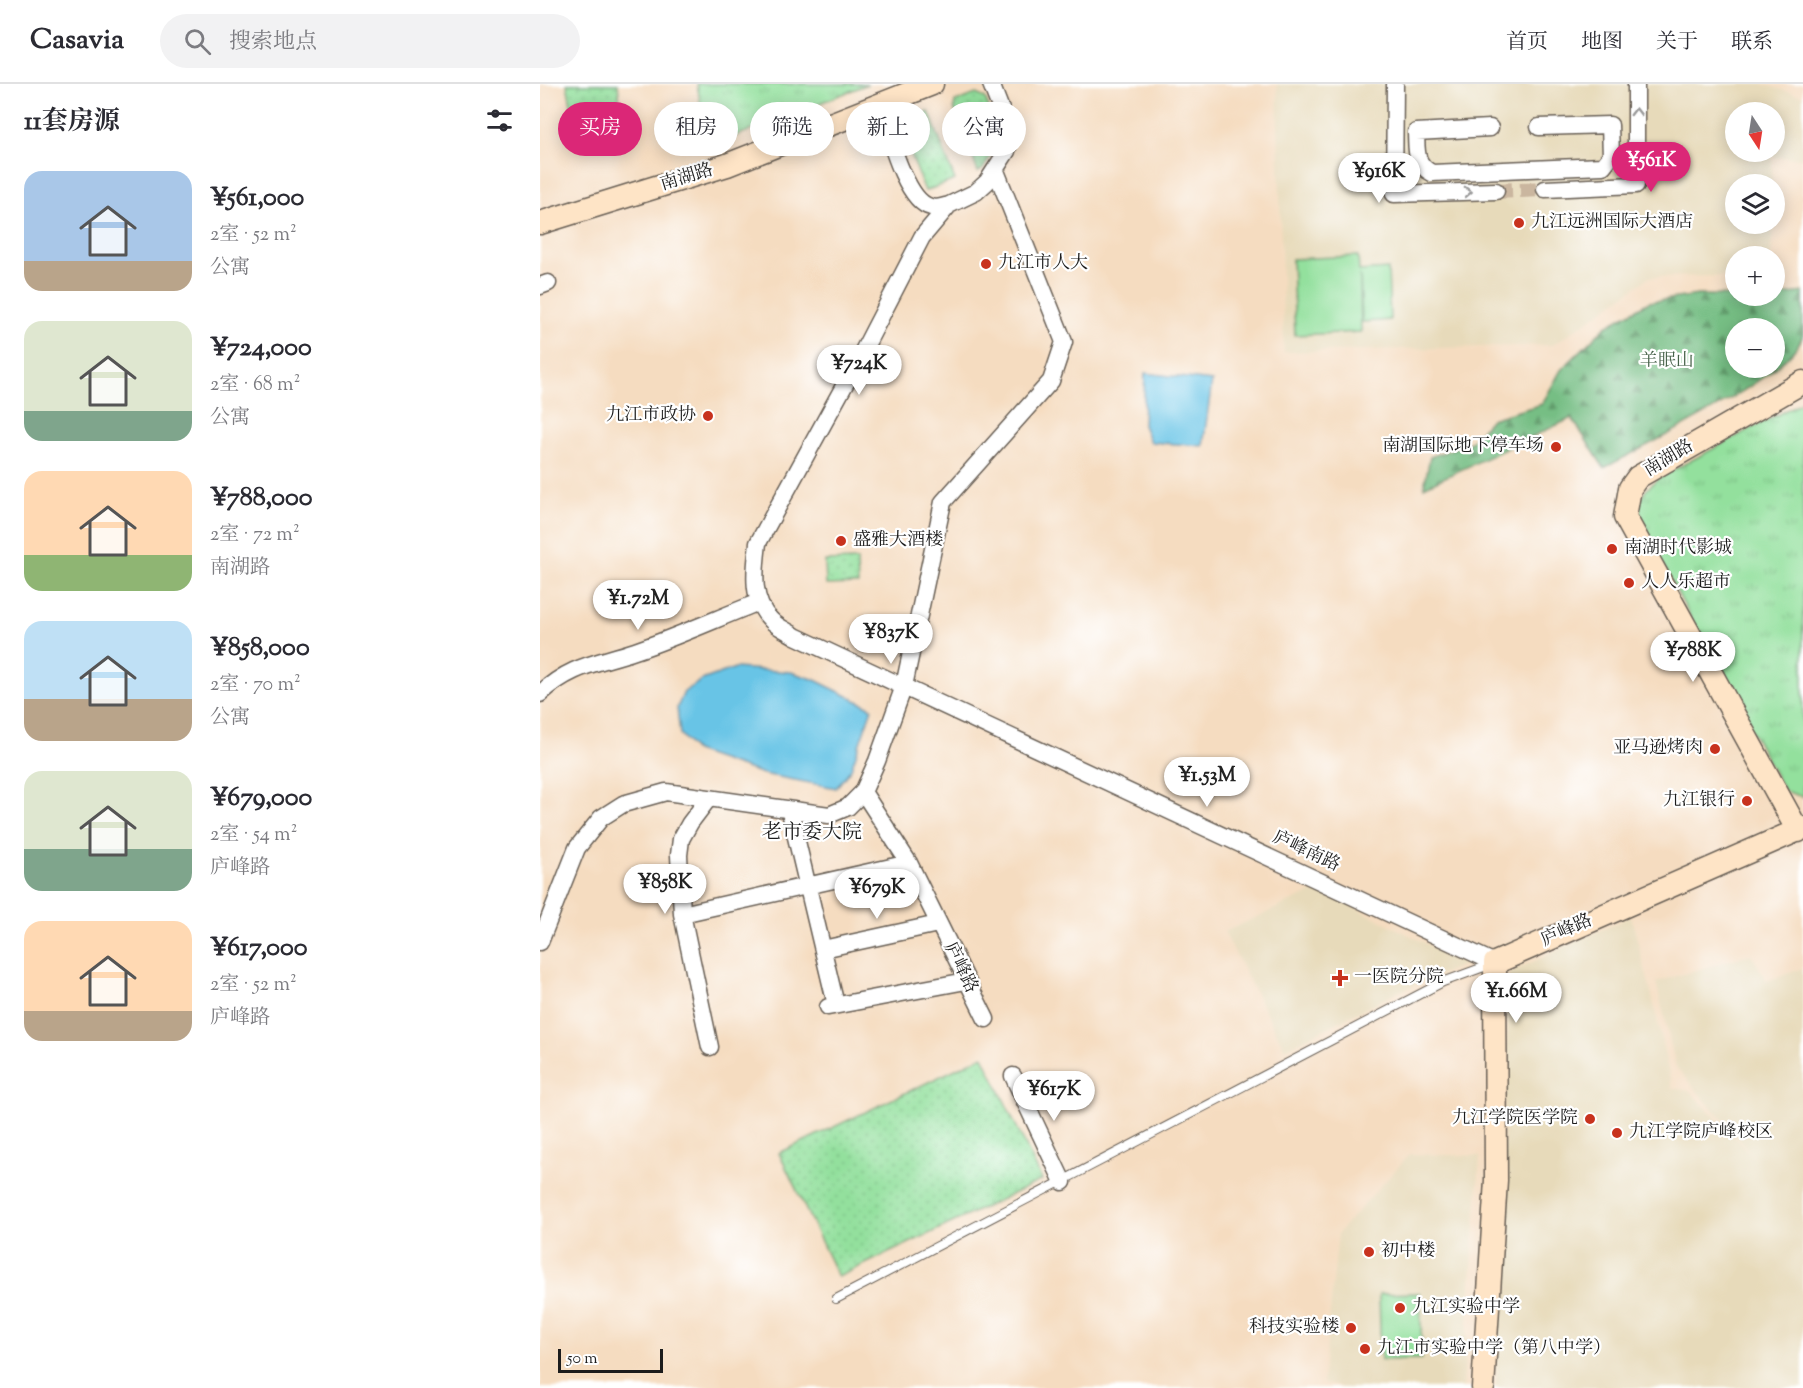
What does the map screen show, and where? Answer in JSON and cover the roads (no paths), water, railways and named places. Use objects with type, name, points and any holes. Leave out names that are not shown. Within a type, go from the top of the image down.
[{"type":"street","name":"南湖路","points":[[887,102],[932,84]]},
{"type":"street","points":[[898,156],[910,190],[920,202],[931,208],[949,205],[976,192],[996,171],[1007,151],[1010,139],[992,84]]},
{"type":"street","points":[[1395,84],[1394,194],[1496,190]]},
{"type":"street","points":[[1545,189],[1636,185],[1636,84]]},
{"type":"street","name":"南湖路","points":[[540,223],[727,165],[846,118]]},
{"type":"street","points":[[1539,127],[1610,124],[1611,156],[1603,166],[1603,186]]},
{"type":"street","points":[[1490,128],[1416,132],[1417,159],[1421,167],[1432,173],[1603,166]]},
{"type":"street","points":[[540,942],[577,848],[587,832],[601,818],[623,804],[666,792],[790,812],[829,815],[848,807],[863,792],[904,686],[944,502],[1051,381],[1064,342],[996,171]]},
{"type":"street","points":[[1432,173],[1432,193]]},
{"type":"street","points":[[540,694],[557,678],[578,668],[635,651],[759,602],[754,575],[758,543],[861,355],[922,237],[949,205]]},
{"type":"street","name":"南湖路","points":[[1800,829],[1625,517],[1630,488],[1638,477],[1803,382]]},
{"type":"street","name":"庐峰南路","points":[[759,602],[771,620],[795,636],[1495,963]]},
{"type":"street","name":"庐峰路","points":[[863,792],[909,863],[986,1019]]},
{"type":"street","points":[[709,798],[681,839],[679,855],[682,914],[711,1047]]},
{"type":"street","points":[[790,812],[823,949],[832,1006],[966,981]]},
{"type":"street","name":"庐峰路","points":[[1495,963],[1800,829]]},
{"type":"street","points":[[682,914],[909,863]]},
{"type":"street","points":[[823,949],[939,924]]},
{"type":"street","points":[[1483,1388],[1496,1180],[1495,963]]},
{"type":"street","points":[[1013,1076],[1063,1182]]},
{"type":"lane","points":[[836,1299],[1443,982],[1495,963]]},
{"type":"water","points":[[1145,373],[1212,381],[1203,446],[1150,442],[1143,425]]},
{"type":"water","points":[[735,668],[791,672],[813,679],[872,708],[851,769],[836,788],[763,774],[695,751],[680,734],[677,708],[684,692],[702,680]]},
{"type":"tunnel","points":[[1496,191],[1545,189]]},
{"type":"place","name":"九江远洲国际大酒店","points":[[1519,223]]},
{"type":"place","name":"九江市人大","points":[[986,264]]},
{"type":"place","name":"九江市政协","points":[[708,416]]},
{"type":"place","name":"南湖国际地下停车场","points":[[1556,447]]},
{"type":"place","name":"盛雅大酒楼","points":[[841,541]]},
{"type":"place","name":"南湖时代影城","points":[[1612,549]]},
{"type":"place","name":"人人乐超市","points":[[1629,583]]},
{"type":"place","name":"亚马逊烤肉","points":[[1715,749]]},
{"type":"place","name":"九江银行","points":[[1747,801]]},
{"type":"place","name":"一医院分院","points":[[1340,978]]},
{"type":"place","name":"九江学院医学院","points":[[1590,1119]]},
{"type":"place","name":"九江学院庐峰校区","points":[[1617,1133]]},
{"type":"place","name":"初中楼","points":[[1369,1252]]},
{"type":"place","name":"九江实验中学","points":[[1400,1308]]},
{"type":"place","name":"科技实验楼","points":[[1351,1328]]},
{"type":"place","name":"九江市实验中学（第八中学）","points":[[1365,1349]]},
{"type":"district","name":"老市委大院","points":[[812,833]]},
{"type":"park label","name":"羊眠山","points":[[1667,362]]}]
